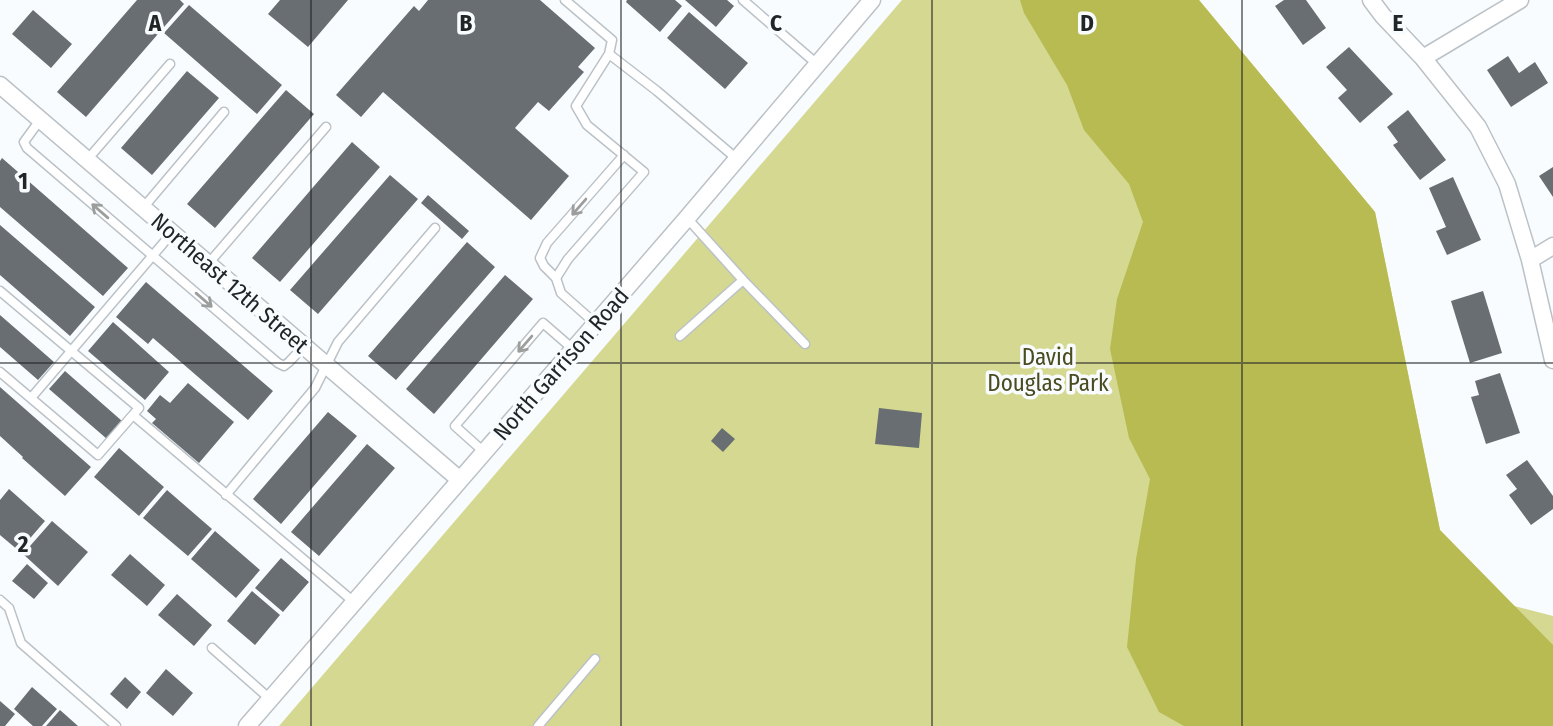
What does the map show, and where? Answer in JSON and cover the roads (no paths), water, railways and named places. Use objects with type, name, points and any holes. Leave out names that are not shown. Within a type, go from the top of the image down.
[{"type":"street","name":"North Garrison Road","points":[[247,726],[596,324],[872,0]]},
{"type":"street","points":[[1371,0],[1423,58],[1478,127],[1507,184],[1530,260],[1553,360]]},
{"type":"street","points":[[1423,58],[1520,0]]},
{"type":"street","name":"Northeast 12th Street","points":[[0,85],[460,480]]},
{"type":"street","points":[[1530,260],[1553,246]]},
{"type":"lane","points":[[556,278],[568,259],[644,172],[587,125],[576,106],[609,54],[612,40],[565,0]]},
{"type":"lane","points":[[743,0],[817,64]]},
{"type":"lane","points":[[609,54],[737,159]]},
{"type":"lane","points":[[87,160],[170,64]]},
{"type":"lane","points":[[143,208],[223,112]]},
{"type":"lane","points":[[40,120],[24,142],[27,148],[152,256],[278,363],[284,366],[304,346]]},
{"type":"lane","points":[[208,264],[326,127]]},
{"type":"lane","points":[[596,324],[561,293],[556,278],[540,258],[547,243],[624,155]]},
{"type":"lane","points":[[687,218],[805,344]]},
{"type":"lane","points":[[226,495],[315,388],[338,342],[435,228]]},
{"type":"lane","points":[[31,398],[172,233]]},
{"type":"lane","points":[[680,336],[743,280]]},
{"type":"lane","points":[[0,290],[139,408],[98,455],[0,372]]},
{"type":"lane","points":[[484,452],[455,426],[543,323],[573,349]]},
{"type":"lane","points":[[132,415],[354,602]]},
{"type":"lane","points":[[0,600],[9,608],[21,643],[116,726]]},
{"type":"lane","points":[[212,648],[271,699]]},
{"type":"lane","points":[[538,726],[595,659]]},
{"type":"park label","name":"David Douglas Park","points":[[1048,370]]}]
